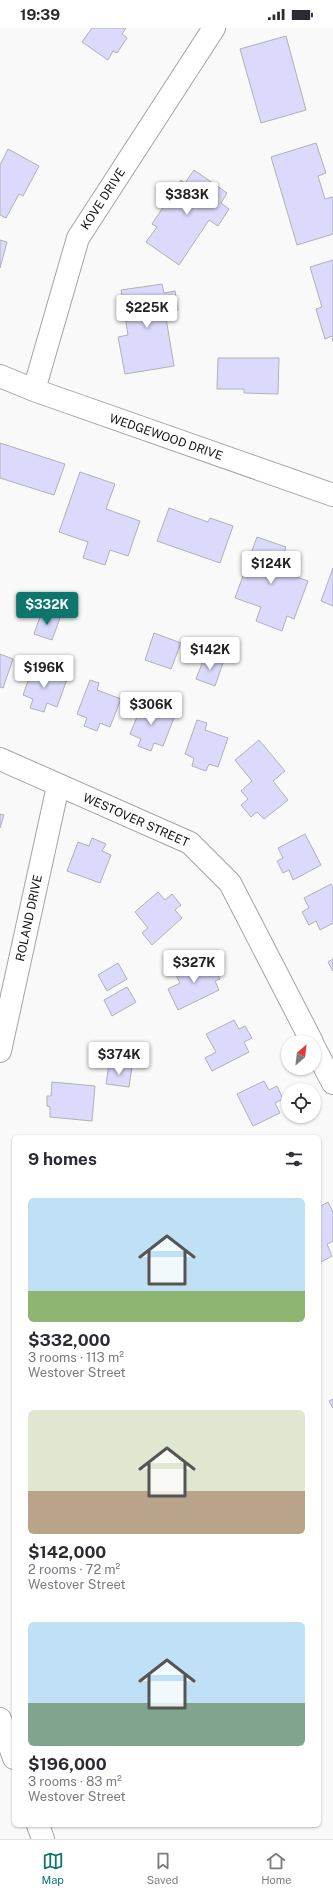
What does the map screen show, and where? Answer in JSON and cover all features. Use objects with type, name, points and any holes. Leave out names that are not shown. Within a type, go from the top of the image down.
[{"type":"street","name":"KOVE DRIVE","points":[[34,390],[78,238],[214,28]]},
{"type":"street","name":"WEDGEWOOD DRIVE","points":[[0,376],[34,390],[333,495]]},
{"type":"street","name":"WESTOVER STREET","points":[[0,759],[58,786],[190,843],[230,883],[308,1035]]},
{"type":"street","name":"ROLAND DRIVE","points":[[0,1051],[58,786]]},
{"type":"street","points":[[321,1060],[333,1084]]},
{"type":"street","points":[[0,1719],[12,1752]]},
{"type":"street","points":[[39,1827],[43,1839]]},
{"type":"building","points":[[92,28],[126,28],[122,34],[127,38],[117,53],[113,51],[108,60],[82,42]]},
{"type":"building","points":[[286,36],[306,110],[261,123],[240,49]]},
{"type":"building","points":[[316,143],[326,173],[318,176],[325,199],[332,197],[333,199],[333,234],[297,245],[271,157]]},
{"type":"building","points":[[8,149],[39,166],[23,196],[19,194],[6,218],[0,215],[0,165]]},
{"type":"building","points":[[194,170],[227,193],[221,203],[229,209],[218,226],[209,220],[179,265],[146,242],[157,227],[152,224],[181,180],[185,183]]},
{"type":"building","points":[[0,240],[7,242],[0,268]]},
{"type":"building","points":[[333,260],[333,341],[332,336],[325,339],[316,309],[322,307],[310,267]]},
{"type":"building","points":[[162,284],[164,293],[175,291],[178,310],[165,312],[174,366],[125,374],[118,337],[128,335],[121,290]]},
{"type":"building","points":[[218,358],[279,358],[278,394],[244,393],[244,389],[217,389]]},
{"type":"building","points":[[0,443],[65,464],[54,495],[0,478]]},
{"type":"building","points":[[80,472],[115,484],[106,509],[140,521],[128,556],[110,550],[105,565],[83,558],[88,542],[59,532]]},
{"type":"building","points":[[169,508],[208,522],[210,518],[233,526],[220,563],[157,541]]},
{"type":"building","points":[[257,537],[286,547],[278,568],[286,570],[285,573],[308,581],[294,619],[287,616],[282,631],[256,621],[261,607],[235,598]]},
{"type":"building","points":[[333,568],[333,606],[321,601]]},
{"type":"building","points":[[42,611],[60,618],[52,640],[34,634]]},
{"type":"building","points":[[154,633],[181,643],[171,669],[145,660]]},
{"type":"building","points":[[0,654],[13,659],[3,688],[0,687]]},
{"type":"building","points":[[205,656],[223,663],[215,686],[196,679]]},
{"type":"building","points":[[33,667],[67,679],[57,707],[47,703],[44,712],[30,708],[33,699],[23,695]]},
{"type":"building","points":[[90,680],[99,683],[97,690],[121,699],[110,727],[100,723],[97,731],[84,726],[87,718],[77,714]]},
{"type":"building","points":[[144,700],[157,705],[155,710],[174,718],[163,746],[154,743],[151,751],[138,746],[141,739],[130,734]]},
{"type":"building","points":[[197,720],[207,723],[205,730],[228,738],[218,767],[209,764],[206,771],[192,766],[194,758],[185,754]]},
{"type":"building","points":[[259,740],[285,771],[273,781],[288,800],[264,819],[257,812],[251,817],[241,805],[248,799],[241,791],[252,781],[235,760]]},
{"type":"building","points":[[0,814],[4,815],[0,828]]},
{"type":"building","points":[[305,834],[321,865],[293,880],[289,870],[283,873],[277,861],[283,858],[278,848]]},
{"type":"building","points":[[92,838],[106,844],[102,851],[111,855],[100,883],[67,871],[78,842],[89,846]]},
{"type":"building","points":[[331,884],[333,888],[333,923],[320,930],[316,921],[309,925],[302,912],[309,908],[304,898]]},
{"type":"building","points":[[158,892],[165,900],[172,894],[181,905],[175,910],[182,918],[152,945],[142,933],[148,928],[135,912]]},
{"type":"building","points":[[202,959],[206,967],[212,964],[220,979],[215,981],[219,990],[178,1010],[168,989],[180,983],[175,973]]},
{"type":"building","points":[[333,959],[333,971],[328,962]]},
{"type":"building","points":[[118,963],[127,979],[107,991],[98,975]]},
{"type":"building","points":[[127,987],[136,1002],[112,1016],[104,1000]]},
{"type":"building","points":[[234,1020],[239,1029],[245,1026],[252,1038],[244,1042],[249,1052],[212,1071],[205,1058],[216,1052],[206,1034]]},
{"type":"building","points":[[109,1064],[132,1067],[129,1087],[106,1084]]},
{"type":"building","points":[[264,1081],[269,1090],[277,1086],[281,1095],[281,1100],[275,1103],[280,1113],[253,1126],[237,1094]]},
{"type":"building","points":[[52,1082],[95,1086],[92,1121],[50,1117],[50,1107],[47,1106],[47,1096],[51,1096]]},
{"type":"building","points":[[328,1202],[333,1212],[333,1241],[327,1244],[332,1256],[321,1262],[321,1206]]},
{"type":"building","points":[[333,1399],[333,1408],[329,1401]]}]
